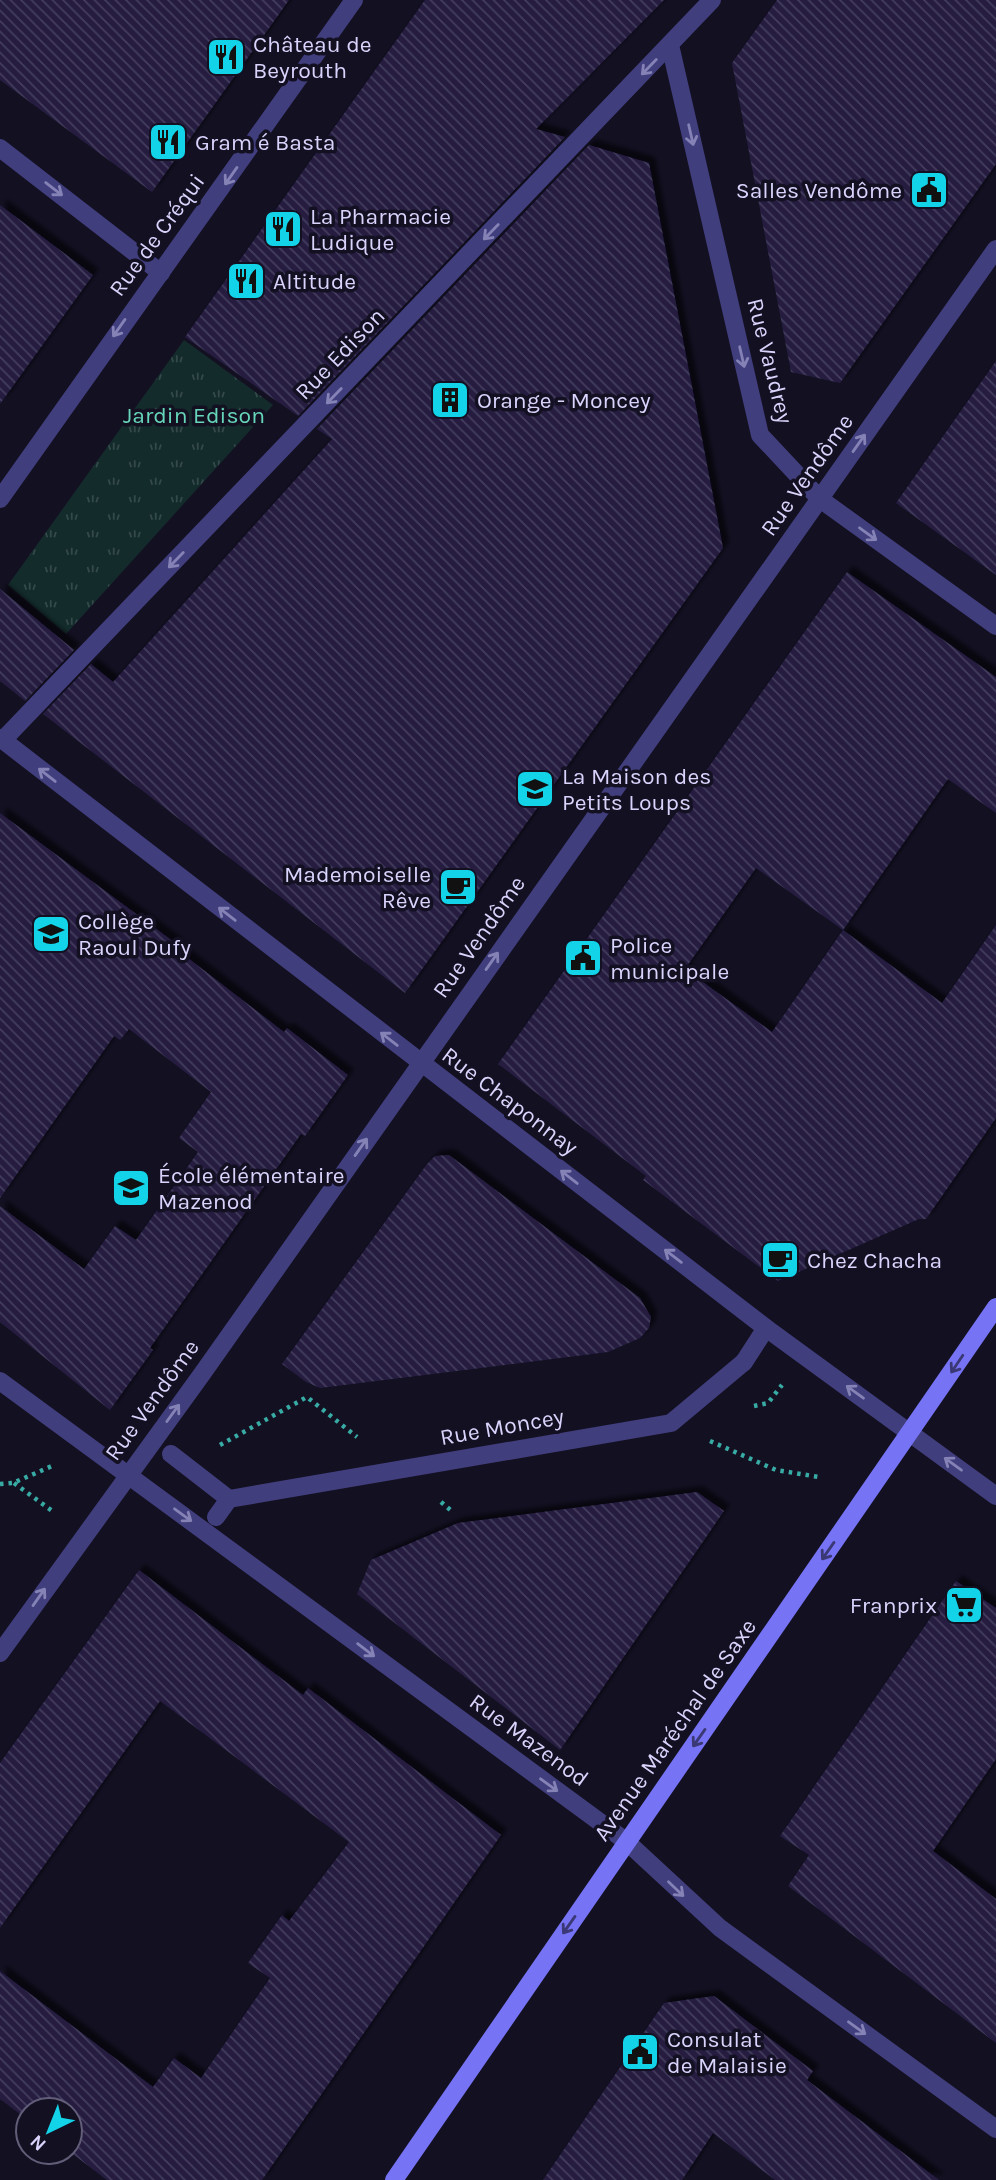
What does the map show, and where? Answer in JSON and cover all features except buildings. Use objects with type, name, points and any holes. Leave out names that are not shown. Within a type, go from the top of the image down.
[{"type":"main road","name":"Avenue Maréchal de Saxe","points":[[394,2180],[996,1307]]},
{"type":"street","name":"Rue de Créqui","points":[[0,499],[354,0]]},
{"type":"street","name":"Rue Edison","points":[[1,739],[712,0]]},
{"type":"street","name":"Rue Vaudrey","points":[[670,45],[760,435],[820,499],[996,626]]},
{"type":"street","points":[[0,148],[161,273]]},
{"type":"street","name":"Rue Vendôme","points":[[0,1653],[996,249]]},
{"type":"street","name":"Rue Chaponnay","points":[[1,739],[766,1328],[996,1496]]},
{"type":"street","points":[[671,1423],[744,1362],[766,1328]]},
{"type":"street","name":"Rue Mazenod","points":[[0,1381],[627,1842],[720,1928],[996,2129]]},
{"type":"street","name":"Rue Moncey","points":[[229,1499],[671,1423]]},
{"type":"street","points":[[171,1454],[229,1499],[216,1517]]},
{"type":"path","points":[[671,1423],[775,1470],[819,1477]]},
{"type":"path","points":[[0,1485],[13,1483],[92,1449]]},
{"type":"path","points":[[13,1483],[62,1518]]},
{"type":"green space","name":"Jardin Edison","points":[[184,340],[273,405],[66,634],[8,585]]},
{"type":"place","name":"Château de Beyrouth","points":[[226,57]]},
{"type":"place","name":"Gram é Basta","points":[[168,142]]},
{"type":"place","name":"Salles Vendôme","points":[[929,190]]},
{"type":"place","name":"La Pharmacie Ludique","points":[[283,229]]},
{"type":"place","name":"Altitude","points":[[246,281]]},
{"type":"place","name":"Orange - Moncey","points":[[450,400]]},
{"type":"place","name":"La Maison des Petits Loups","points":[[535,789]]},
{"type":"place","name":"Mademoiselle Rêve","points":[[458,887]]},
{"type":"place","name":"Collège Raoul Dufy","points":[[51,934]]},
{"type":"place","name":"Police municipale","points":[[583,958]]},
{"type":"place","name":"École élémentaire Mazenod","points":[[131,1188]]},
{"type":"place","name":"Chez Chacha","points":[[780,1260]]},
{"type":"place","name":"Franprix","points":[[964,1605]]},
{"type":"place","name":"Consulat de Malaisie","points":[[640,2052]]}]
